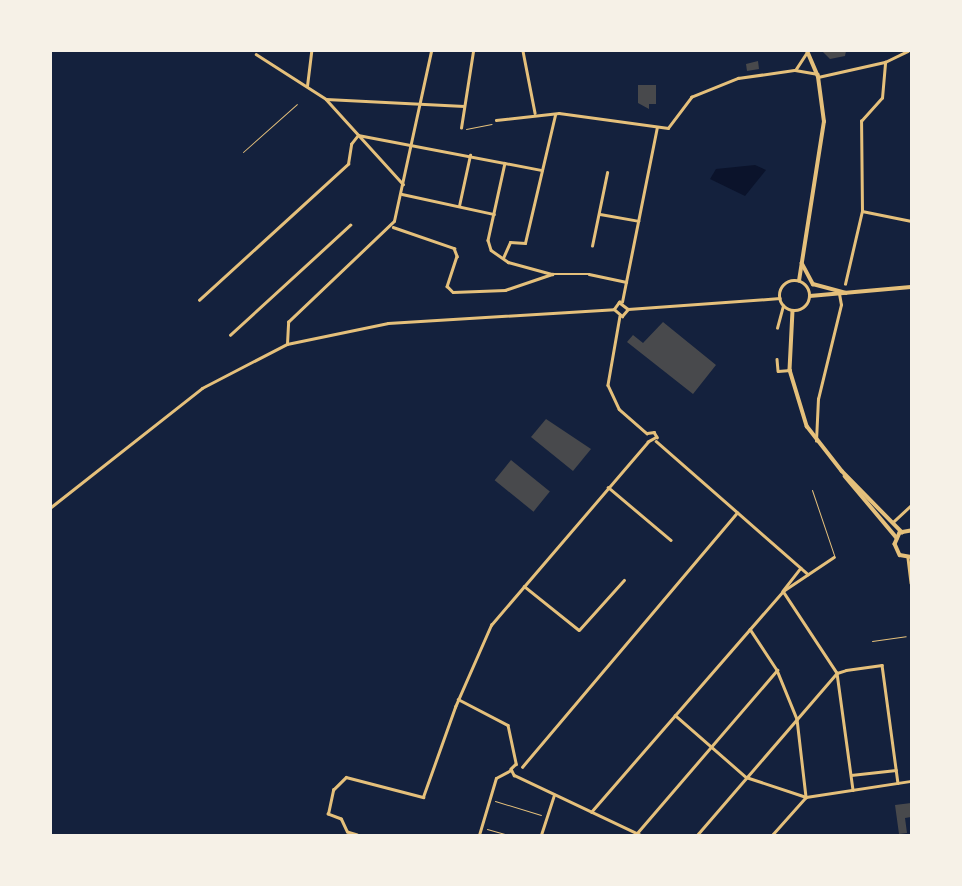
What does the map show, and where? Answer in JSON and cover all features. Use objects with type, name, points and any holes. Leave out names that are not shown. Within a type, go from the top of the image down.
[{"type":"main road","points":[[807,51],[818,75],[824,122],[799,281],[810,296]]},
{"type":"main road","points":[[802,260],[813,284],[848,294]]},
{"type":"main road","points":[[799,281],[786,284],[780,298],[783,306],[793,311],[806,306],[810,296]]},
{"type":"main road","points":[[810,296],[911,287]]},
{"type":"main road","points":[[793,311],[790,370],[800,411],[816,441],[897,538],[897,552],[909,558]]},
{"type":"main road","points":[[842,471],[902,532]]},
{"type":"main road","points":[[897,538],[902,532],[911,531]]},
{"type":"street","points":[[307,86],[311,51]]},
{"type":"street","points":[[287,344],[288,323],[391,227],[402,194],[430,51]]},
{"type":"street","points":[[461,128],[473,51]]},
{"type":"street","points":[[523,51],[535,113]]},
{"type":"street","points":[[795,70],[807,51]]},
{"type":"street","points":[[496,120],[535,113],[668,128],[687,101],[706,90],[755,74],[795,70],[818,75],[885,62],[908,51]]},
{"type":"street","points":[[256,54],[326,99],[403,184]]},
{"type":"street","points":[[845,284],[862,211],[861,121],[882,98],[885,62]]},
{"type":"street","points":[[326,99],[464,106]]},
{"type":"street","points":[[503,258],[510,242],[525,243],[555,115]]},
{"type":"street","points":[[51,507],[192,395],[251,359],[287,344],[349,328],[614,309],[621,302],[626,282],[657,126]]},
{"type":"street","points":[[358,135],[542,170]]},
{"type":"street","points":[[199,300],[348,164],[351,144],[358,135]]},
{"type":"street","points":[[459,206],[470,155]]},
{"type":"street","points":[[505,163],[488,246],[503,258],[552,274],[589,274],[626,282]]},
{"type":"street","points":[[592,246],[607,173]]},
{"type":"street","points":[[402,194],[494,214]]},
{"type":"street","points":[[862,211],[911,221]]},
{"type":"street","points":[[599,214],[638,222]]},
{"type":"street","points":[[229,335],[350,225]]},
{"type":"street","points":[[391,227],[454,248],[457,256],[447,286],[453,292],[505,290],[552,274]]},
{"type":"street","points":[[816,441],[817,411],[841,305],[839,294]]},
{"type":"street","points":[[648,442],[647,433],[619,409],[608,385],[620,316],[628,309],[780,298]]},
{"type":"street","points":[[621,302],[628,309]]},
{"type":"street","points":[[777,328],[783,306]]},
{"type":"street","points":[[614,309],[620,316]]},
{"type":"street","points":[[777,359],[778,371],[790,370]]},
{"type":"street","points":[[647,433],[655,432],[656,441],[808,574]]},
{"type":"street","points":[[357,835],[347,832],[341,820],[328,814],[329,797],[346,777],[423,797],[458,699],[491,625],[648,442],[656,441]]},
{"type":"street","points":[[608,487],[671,540]]},
{"type":"street","points":[[892,523],[911,505]]},
{"type":"street","points":[[520,774],[522,767],[737,513]]},
{"type":"street","points":[[783,591],[834,557]]},
{"type":"street","points":[[909,558],[911,583]]},
{"type":"street","points":[[592,811],[801,568]]},
{"type":"street","points":[[524,586],[579,630],[624,580]]},
{"type":"street","points":[[783,591],[837,673],[853,790]]},
{"type":"street","points":[[750,629],[778,670],[797,719],[806,797],[772,835]]},
{"type":"street","points":[[696,835],[837,673],[882,665],[898,783]]},
{"type":"street","points":[[511,770],[554,794],[639,834],[778,670]]},
{"type":"street","points":[[458,699],[508,724],[516,764]]},
{"type":"street","points":[[675,715],[746,777],[806,797],[911,781]]},
{"type":"street","points":[[516,764],[522,767]]},
{"type":"street","points":[[479,835],[496,778],[516,764]]},
{"type":"street","points":[[851,775],[896,770]]},
{"type":"street","points":[[541,835],[554,794]]},
{"type":"lane","points":[[243,152],[297,104]]},
{"type":"lane","points":[[812,490],[834,557]]},
{"type":"lane","points":[[872,641],[906,636]]},
{"type":"path","points":[[461,128],[470,130],[496,120]]},
{"type":"path","points":[[493,800],[547,817]]},
{"type":"path","points":[[485,828],[508,835]]},
{"type":"water","points":[[755,165],[766,170],[745,196],[710,179],[716,169]]},
{"type":"building","points":[[822,51],[846,51],[845,56],[830,59]]},
{"type":"building","points":[[758,61],[759,69],[747,71],[746,64]]},
{"type":"building","points":[[638,85],[656,85],[656,104],[649,104],[649,109],[638,103]]},
{"type":"building","points":[[663,322],[716,365],[693,394],[627,342],[633,335],[643,343]]},
{"type":"building","points":[[546,419],[591,449],[573,471],[531,437]]},
{"type":"building","points":[[511,460],[550,491],[533,512],[495,480]]},
{"type":"building","points":[[911,803],[911,817],[905,818],[907,833],[899,834],[895,805]]}]
